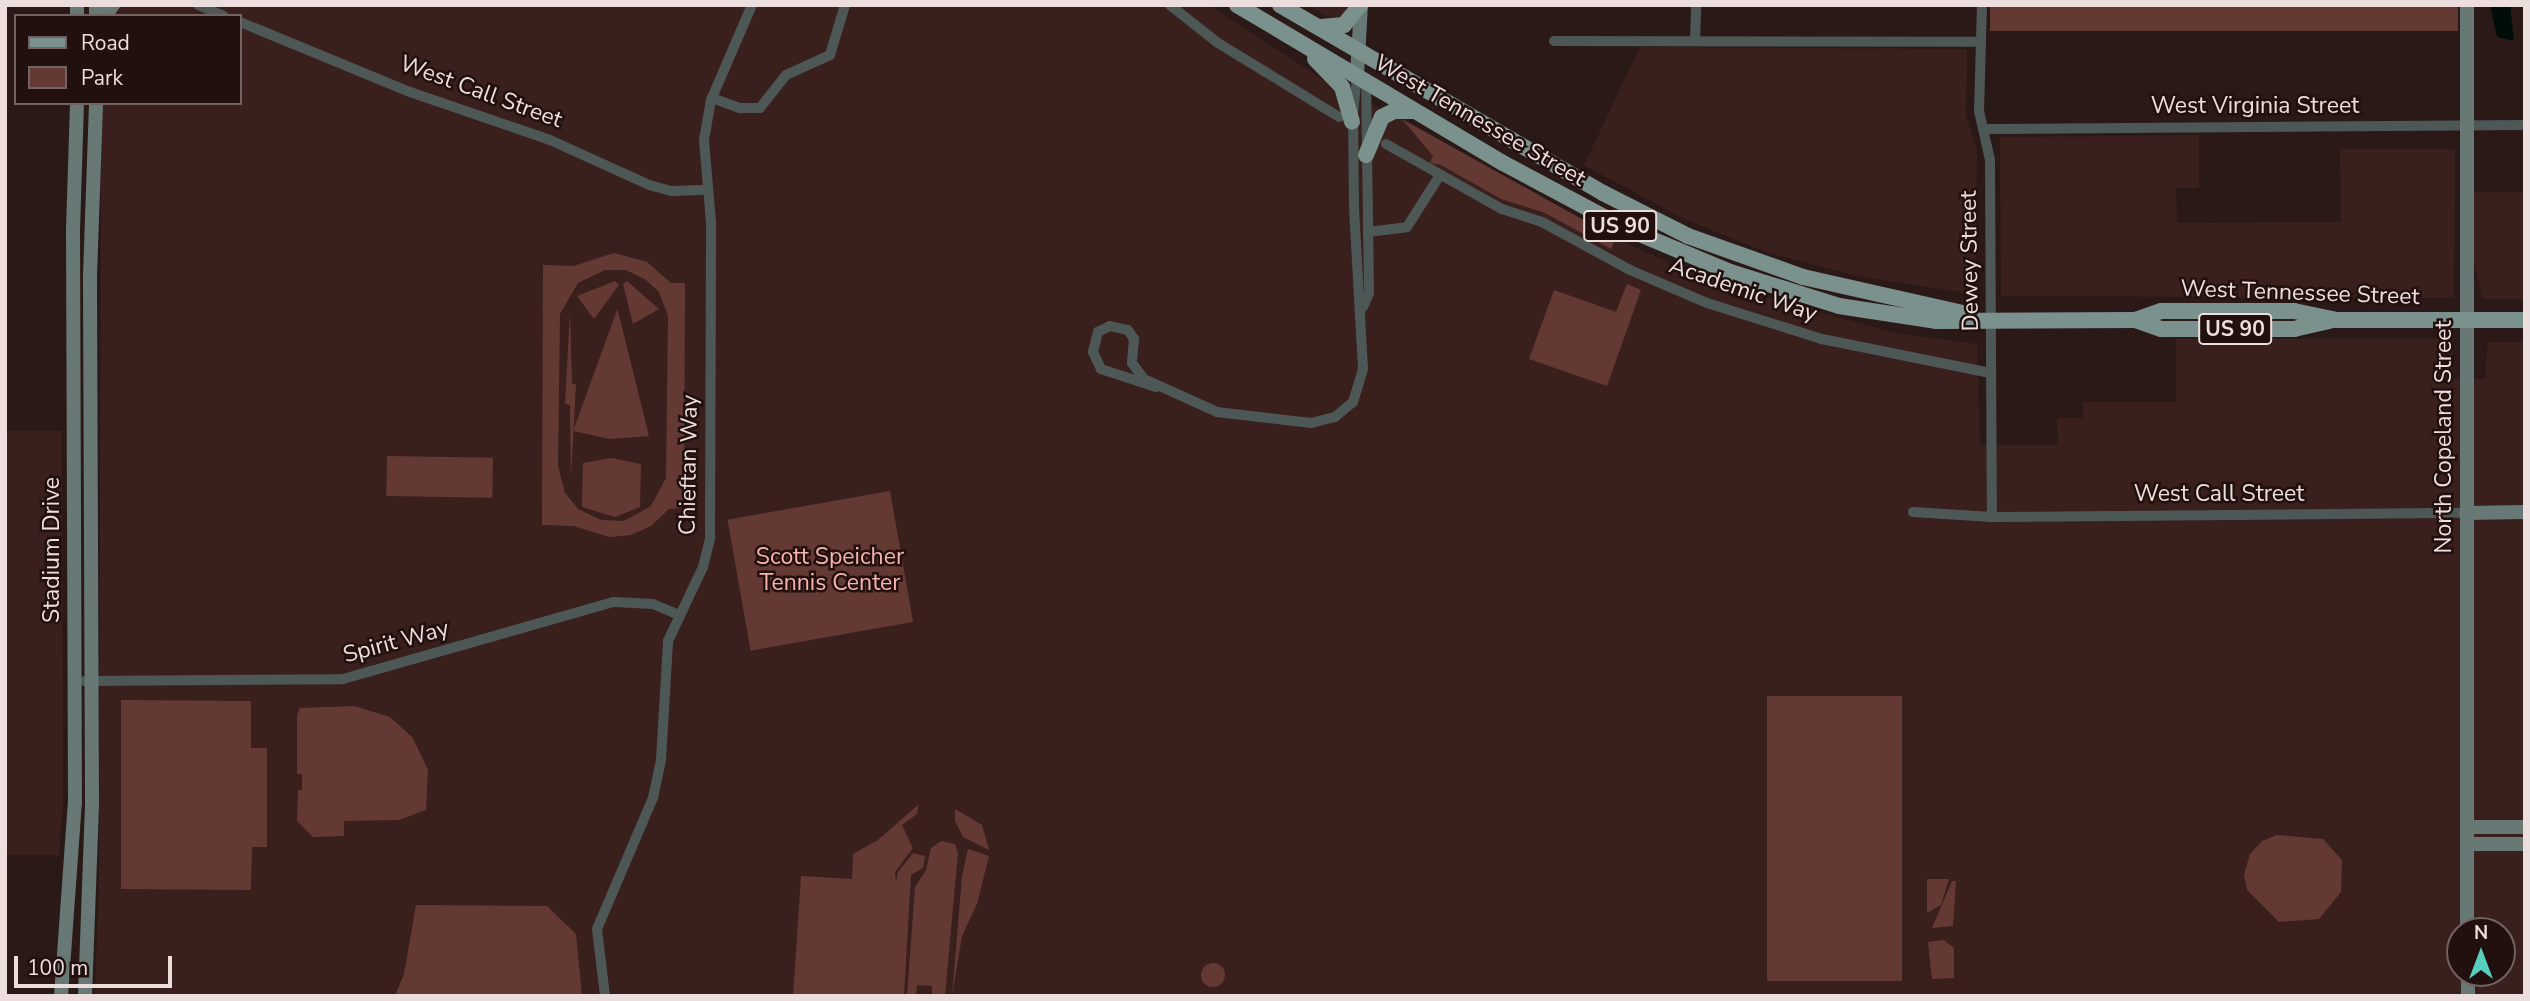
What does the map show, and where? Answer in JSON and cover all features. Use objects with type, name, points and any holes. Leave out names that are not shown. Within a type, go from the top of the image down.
[{"type":"main road","name":"West Tennessee Street","points":[[1237,5],[1418,112],[1623,227],[1738,276],[1878,315],[1917,321],[2135,320],[2161,311],[2268,311],[2337,320],[2525,320]]},
{"type":"main road","name":"West Tennessee Street","points":[[1280,5],[1636,211],[1706,244],[1812,280],[1992,319]]},
{"type":"main road","points":[[1313,25],[1339,28],[1360,5]]},
{"type":"main road","points":[[1360,5],[1362,79]]},
{"type":"main road","name":"North Copeland Street","points":[[2467,5],[2468,917]]},
{"type":"main road","points":[[1295,40],[1340,85],[1346,119]]},
{"type":"main road","name":"Stadium Drive","points":[[61,996],[75,822],[73,230],[77,105]]},
{"type":"main road","name":"Stadium Drive","points":[[85,996],[92,753],[90,276],[96,105]]},
{"type":"main road","points":[[1366,155],[1385,115],[1398,110],[1418,112]]},
{"type":"main road","name":"West Call Street","points":[[2466,513],[2525,512]]},
{"type":"main road","points":[[75,752],[92,753]]},
{"type":"main road","points":[[2466,827],[2525,827]]},
{"type":"main road","points":[[2467,844],[2525,844]]},
{"type":"street","points":[[198,5],[219,14]]},
{"type":"street","name":"Chieftan Way","points":[[604,996],[597,929],[657,784],[666,650],[677,614],[703,567],[711,529],[708,190],[704,140],[712,98],[752,5]]},
{"type":"street","points":[[712,98],[739,108],[760,108],[786,75],[830,55],[845,5]]},
{"type":"street","points":[[1170,5],[1218,43],[1346,119]]},
{"type":"street","points":[[1695,41],[1696,5]]},
{"type":"street","name":"Dewey Street","points":[[1982,5],[1979,111],[1986,129],[1992,319],[1992,517]]},
{"type":"street","name":"West Call Street","points":[[242,23],[410,92],[558,144],[649,185],[672,191],[708,190]]},
{"type":"street","points":[[1554,41],[1979,42]]},
{"type":"street","points":[[1156,387],[1133,366],[1130,331],[1112,326],[1098,332],[1093,352],[1101,369],[1156,387],[1202,407],[1243,417],[1306,424],[1331,419],[1351,404],[1361,385],[1363,307],[1358,290],[1346,119],[1362,79]]},
{"type":"street","points":[[1362,79],[1369,293],[1363,307]]},
{"type":"street","name":"West Virginia Street","points":[[1986,129],[2525,125]]},
{"type":"street","name":"Academic Way","points":[[1386,144],[1502,209],[1542,222],[1639,275],[1720,308],[1822,338],[1991,373]]},
{"type":"street","points":[[1368,232],[1407,227],[1440,175]]},
{"type":"street","name":"West Call Street","points":[[1913,512],[1992,517],[2466,513]]},
{"type":"street","name":"Spirit Way","points":[[75,681],[342,679],[614,602],[653,604],[677,614]]},
{"type":"shaded area","points":[[105,5],[1208,5],[1324,80],[1402,119],[1604,233],[1668,262],[1753,293],[1895,333],[1977,344],[1980,445],[2058,445],[2057,418],[2083,418],[2083,402],[2176,402],[2176,339],[2453,339],[2453,379],[2485,379],[2488,342],[2525,342],[2525,996],[95,996],[99,877],[101,105],[242,105],[242,14],[104,14]]},
{"type":"shaded area","points":[[1307,5],[1348,5],[1342,17],[1333,20]]},
{"type":"shaded area","points":[[2490,5],[2510,5],[2514,41],[2497,37]]},
{"type":"shaded area","points":[[1640,47],[1967,49],[1966,115],[1977,150],[1975,294],[1861,277],[1766,252],[1682,218],[1584,165]]},
{"type":"shaded area","points":[[2199,135],[2199,188],[2176,188],[2177,223],[2341,222],[2340,149],[2455,149],[2454,298],[2001,296],[2000,137]]},
{"type":"shaded area","points":[[2473,192],[2525,192],[2525,299],[2483,299],[2473,259]]},
{"type":"shaded area","points":[[5,431],[62,431],[63,806],[59,855],[5,855]]},
{"type":"green space","points":[[1990,5],[2458,5],[2458,31],[1990,31]]},
{"type":"green space","points":[[1402,119],[1616,238],[1611,249],[1545,213],[1501,199],[1441,165],[1430,163],[1433,156]]},
{"type":"green space","points":[[614,253],[647,262],[671,283],[685,283],[684,508],[669,509],[651,526],[631,535],[609,537],[574,526],[542,525],[543,265],[573,266]],"holes":[[[605,270],[626,270],[646,280],[659,292],[668,316],[666,478],[651,506],[624,521],[601,520],[578,509],[565,493],[558,466],[560,314],[578,283]]]},
{"type":"green space","points":[[615,281],[619,285],[594,319],[577,296]]},
{"type":"green space","points":[[627,281],[659,309],[633,324],[623,284]]},
{"type":"green space","points":[[1627,284],[1641,290],[1607,386],[1529,359],[1554,290],[1616,312]]},
{"type":"green space","points":[[617,310],[649,436],[610,439],[573,431]]},
{"type":"green space","points":[[570,311],[572,384],[576,384],[571,477],[570,405],[565,404]]},
{"type":"green space","points":[[387,456],[493,458],[492,498],[386,496]]},
{"type":"green space","points":[[611,458],[641,464],[640,507],[615,517],[582,507],[583,463]]},
{"type":"green space","name":"Scott Speicher Tennis Center","points":[[890,491],[913,622],[751,651],[728,520]]},
{"type":"green space","points":[[1767,696],[1902,696],[1902,981],[1767,981]]},
{"type":"green space","points":[[121,700],[251,701],[251,748],[267,748],[267,847],[252,847],[251,890],[121,889]]},
{"type":"green space","points":[[354,706],[390,717],[413,738],[428,770],[426,810],[399,820],[344,821],[344,836],[313,837],[297,821],[298,790],[302,790],[302,774],[297,774],[297,715],[300,708]]},
{"type":"green space","points":[[919,804],[917,814],[902,825],[913,848],[895,872],[896,882],[898,872],[913,853],[925,856],[923,868],[911,875],[904,996],[793,996],[801,876],[852,879],[853,854],[878,840]]},
{"type":"green space","points":[[955,809],[982,825],[989,850],[963,837],[955,821]]},
{"type":"green space","points":[[2277,835],[2323,839],[2342,860],[2341,892],[2319,919],[2279,922],[2247,890],[2244,875],[2250,854],[2262,841]]},
{"type":"green space","points":[[941,841],[955,844],[958,853],[945,996],[932,996],[932,986],[917,985],[916,996],[907,996],[915,887],[926,870],[931,848]]},
{"type":"green space","points":[[968,849],[989,856],[977,904],[962,936],[952,996],[962,876]]},
{"type":"green space","points":[[1927,879],[1949,879],[1941,905],[1927,913]]},
{"type":"green space","points":[[1952,881],[1956,881],[1953,926],[1932,928]]},
{"type":"green space","points":[[416,905],[547,906],[576,934],[582,996],[395,996],[404,974]]},
{"type":"green space","points":[[1944,940],[1954,948],[1954,978],[1932,979],[1928,942]]},
{"type":"green space","points":[[1213,963],[1221,967],[1225,975],[1221,983],[1213,987],[1205,983],[1201,975],[1205,967]]}]
